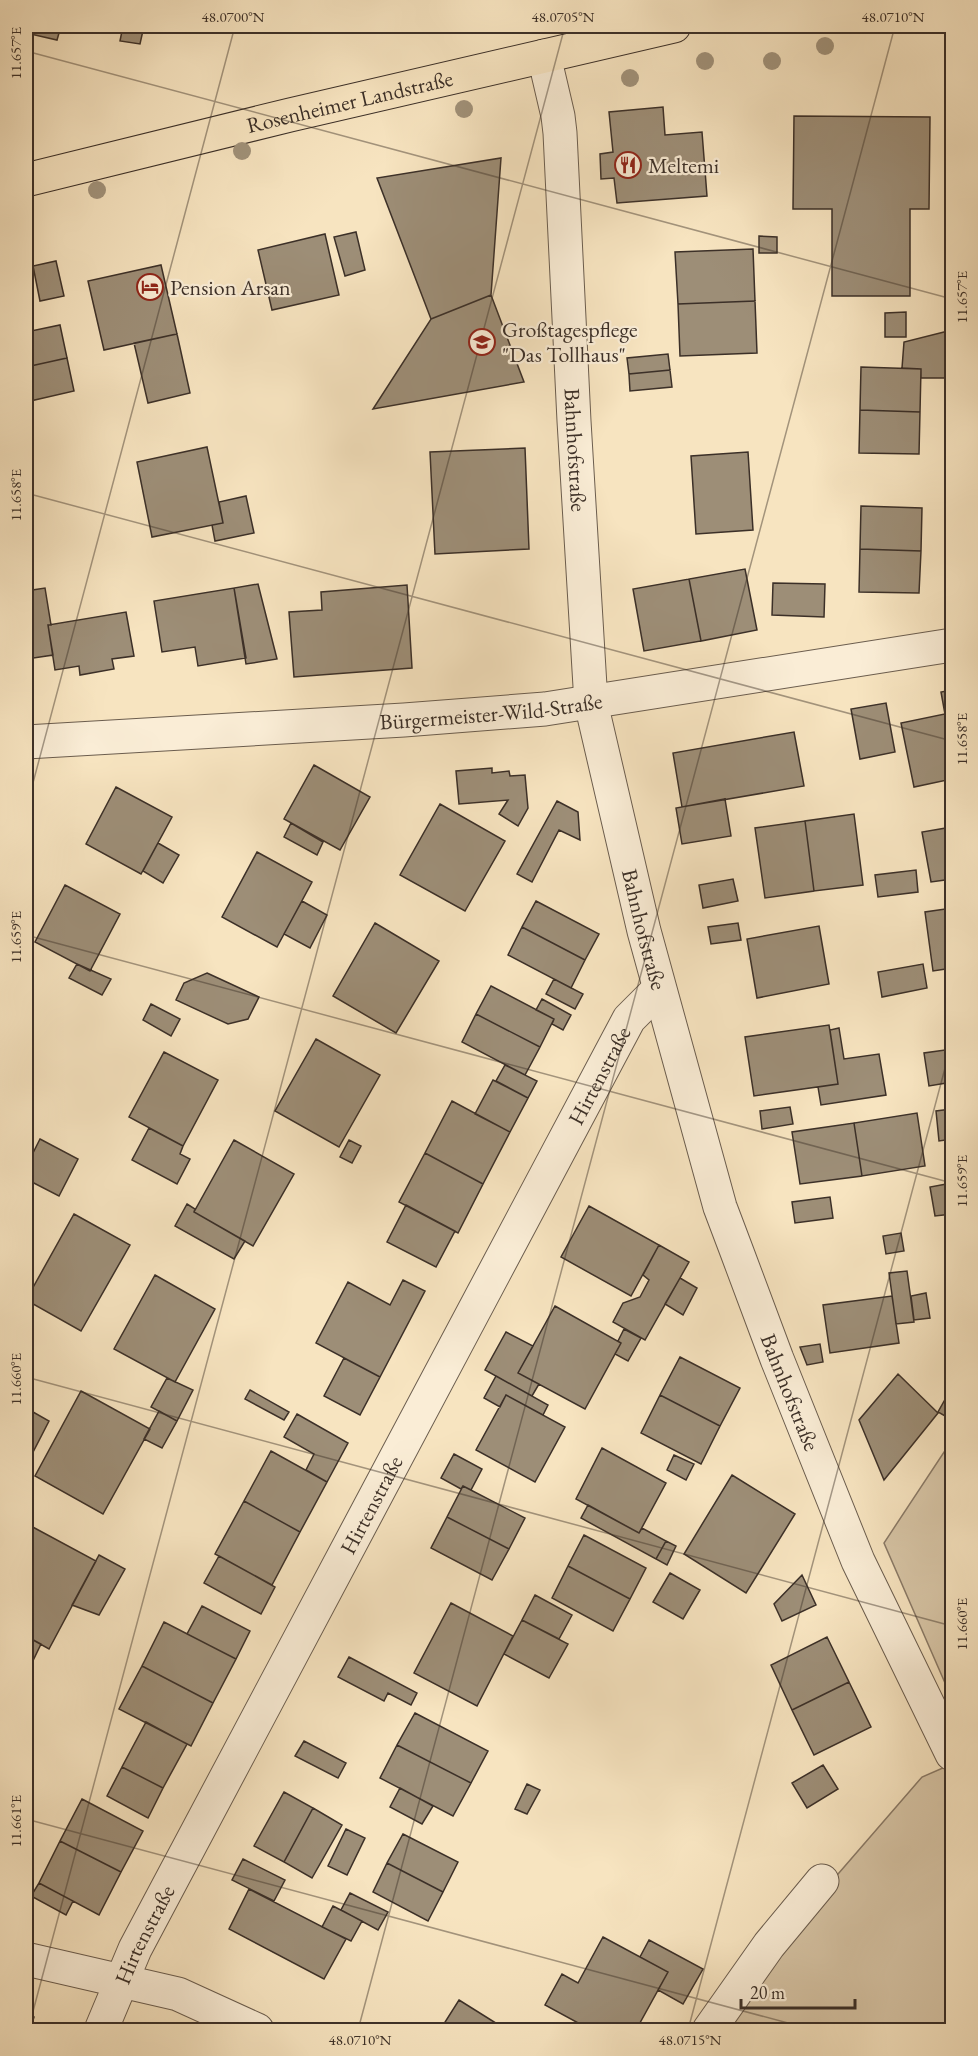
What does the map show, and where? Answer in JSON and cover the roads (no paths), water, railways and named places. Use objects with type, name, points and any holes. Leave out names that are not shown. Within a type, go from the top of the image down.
[{"type":"main road","name":"Rosenheimer Landstraße","points":[[26,180],[290,115],[674,26]]},
{"type":"street","name":"Bahnhofstraße","points":[[544,56],[560,133],[591,703],[659,989],[720,1207],[777,1359],[858,1561],[952,1754]]},
{"type":"street","name":"Bürgermeister-Wild-Straße","points":[[26,742],[545,710],[952,645]]},
{"type":"street","name":"Hirtenstraße","points":[[101,2031],[135,1949],[629,1019],[659,989]]},
{"type":"street","points":[[709,2031],[769,1945],[822,1881]]},
{"type":"street","points":[[26,1959],[178,1994],[257,2031]]},
{"type":"place","name":"Meltemi","points":[[628,165]]},
{"type":"place","name":"Pension Arsan","points":[[150,287]]},
{"type":"place","name":"Großtagespflege \"Das Tollhaus\"","points":[[482,342]]}]
